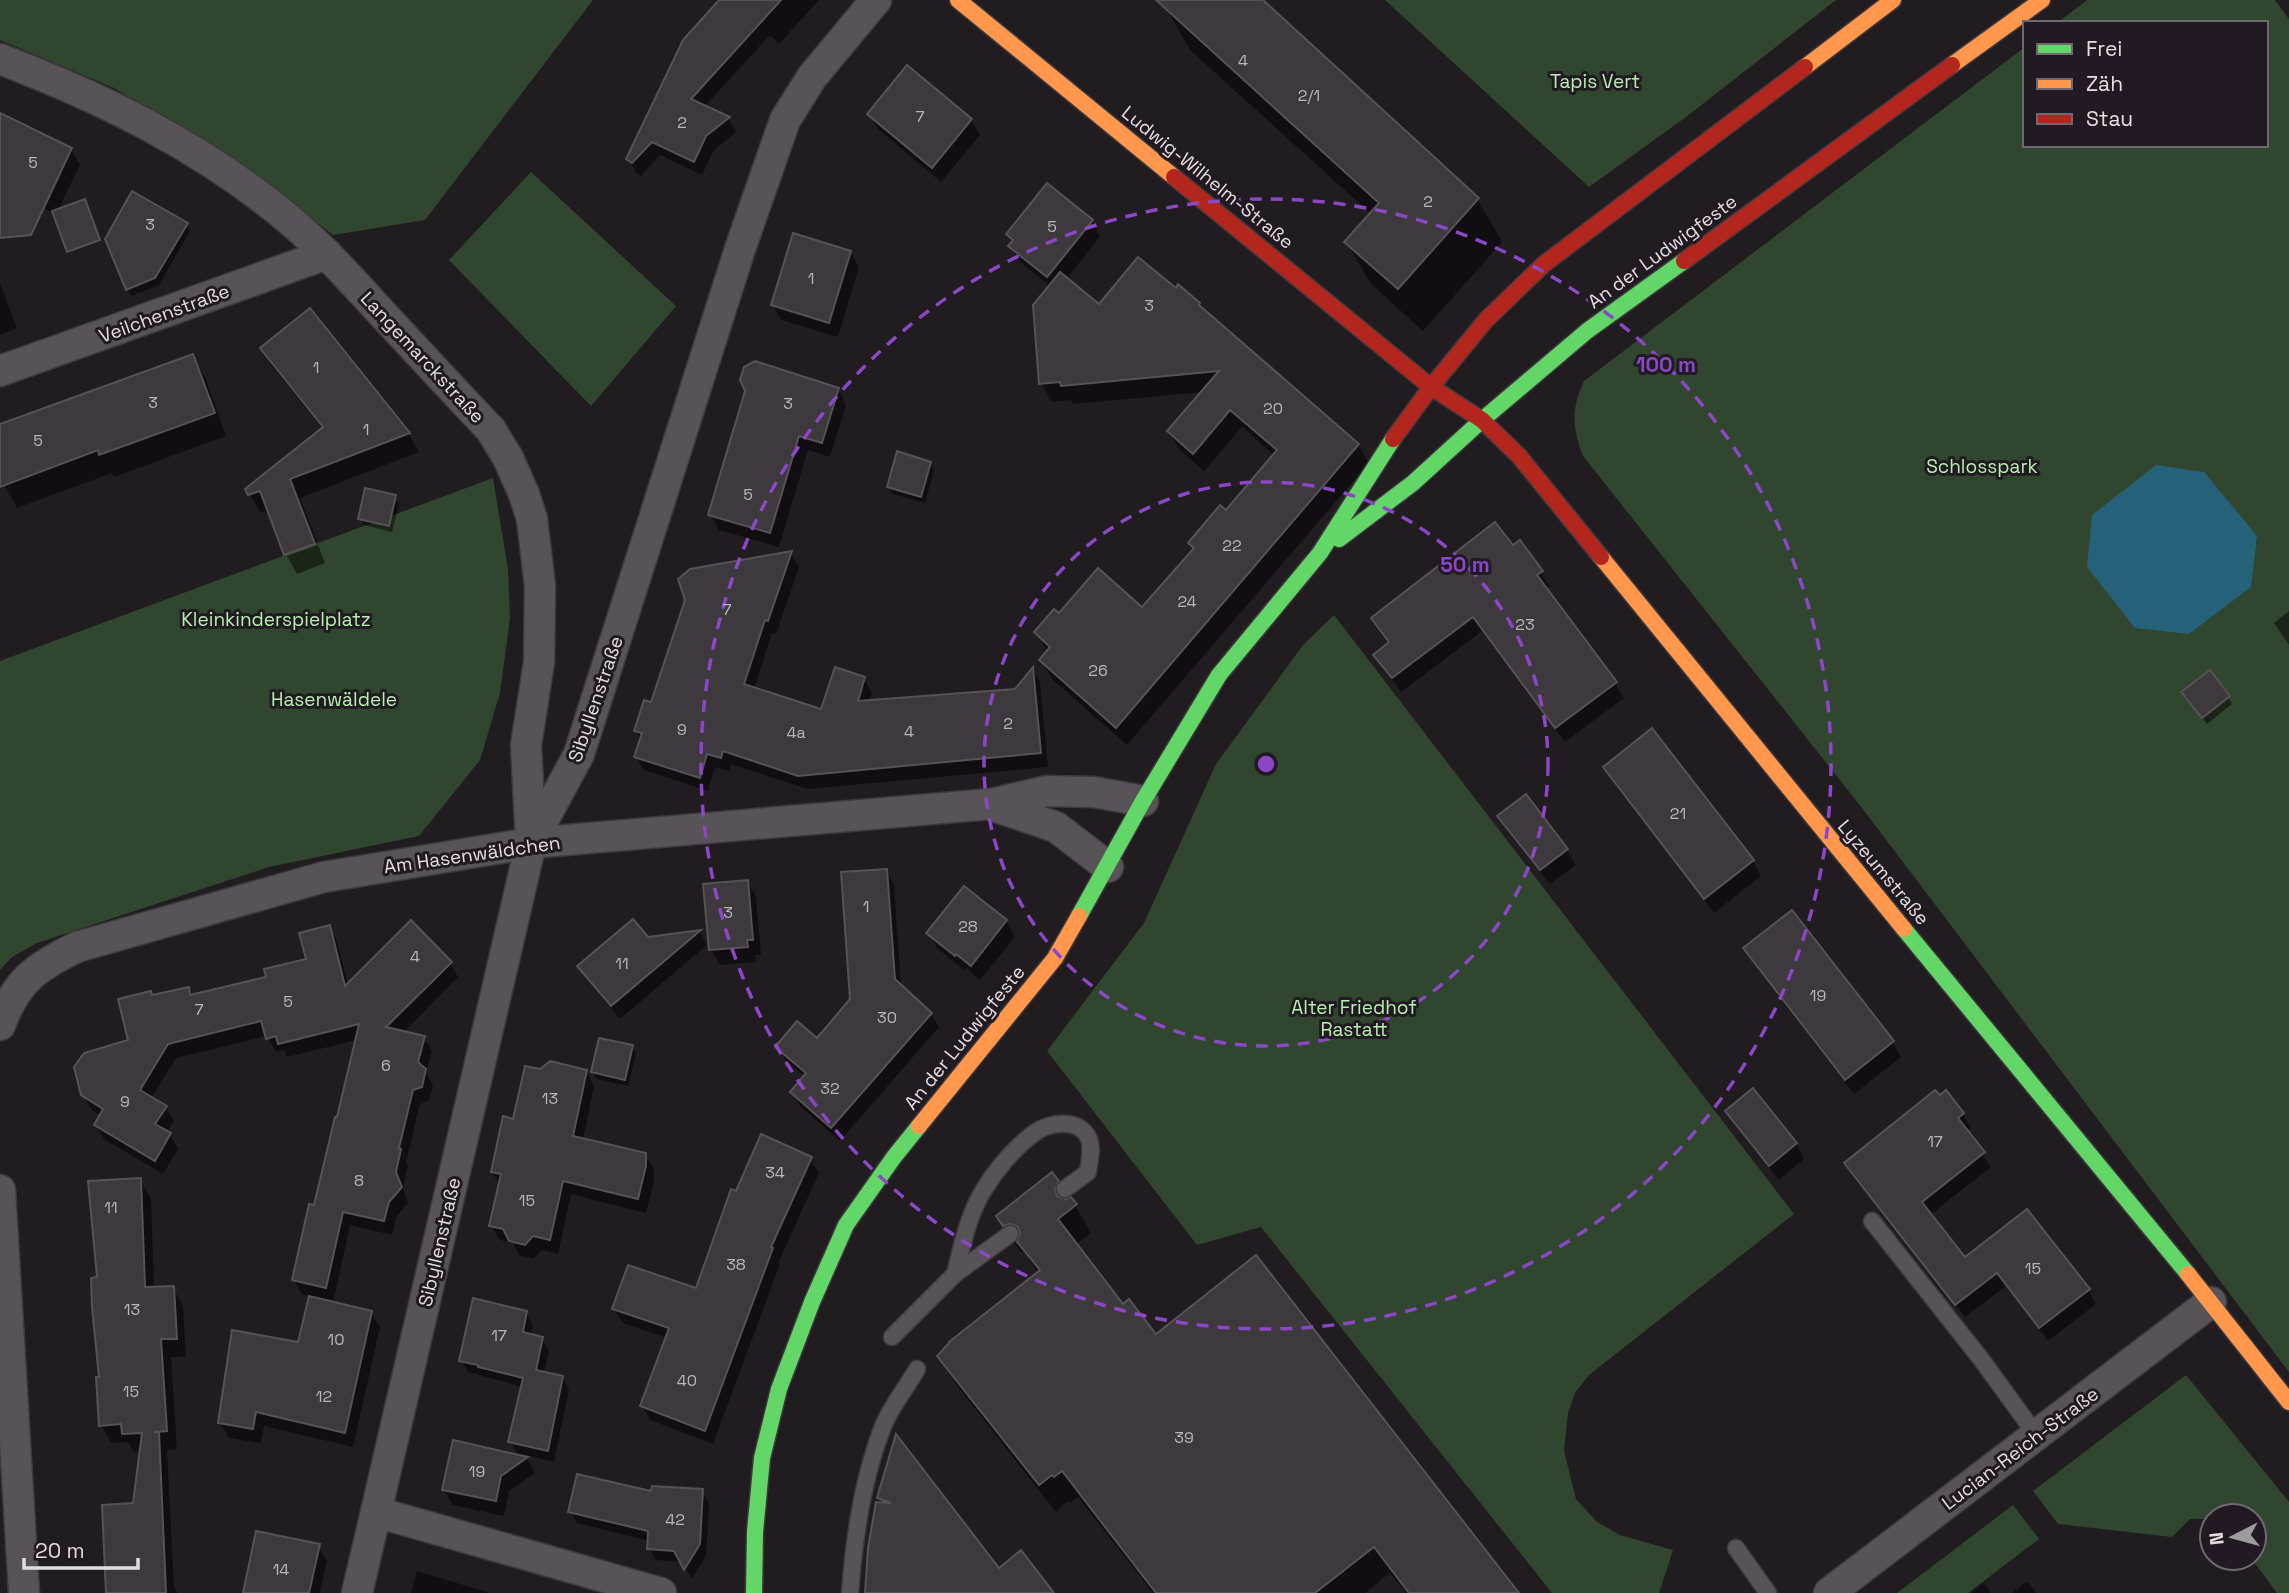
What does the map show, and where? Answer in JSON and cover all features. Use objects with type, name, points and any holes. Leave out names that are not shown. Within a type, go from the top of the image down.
[{"type":"street","name":"Sibyllenstraße","points":[[357,1593],[531,843],[579,754],[740,249],[785,120],[813,77],[876,0]]},
{"type":"street","name":"Ludwig-Wilhelm-Straße","points":[[958,0],[1431,387]]},
{"type":"street","name":"An der Ludwigfeste","points":[[754,1593],[755,1532],[762,1458],[779,1389],[812,1302],[846,1225],[894,1157],[1055,958],[1143,800],[1219,675],[1320,553],[1393,439],[1486,320],[1544,264],[1893,0]]},
{"type":"street","name":"An der Ludwigfeste","points":[[1320,553],[1413,483],[1587,331],[2042,0]]},
{"type":"street","name":"Langemarckstraße","points":[[0,59],[138,119],[214,163],[281,212],[327,254],[491,430],[508,458],[532,519],[540,586],[539,662],[526,745],[531,843]]},
{"type":"street","name":"Veilchenstraße","points":[[0,372],[327,254]]},
{"type":"street","name":"Lyzeumstraße","points":[[1431,387],[1482,420],[1519,456],[1803,807],[2211,1302],[2289,1402]]},
{"type":"street","name":"Am Hasenwäldchen","points":[[0,1025],[8,1003],[26,979],[47,961],[78,947],[324,877],[531,843],[990,804],[1047,792],[1094,792],[1143,800]]},
{"type":"street","name":"Am Hasenwäldchen","points":[[990,804],[1056,827],[1108,867]]},
{"type":"street","points":[[0,1190],[24,1593]]},
{"type":"street","name":"Lucian-Reich-Straße","points":[[1829,1593],[2211,1302]]},
{"type":"street","points":[[376,1512],[661,1593]]},
{"type":"lane","points":[[955,1273],[968,1224],[983,1191],[1022,1143],[1034,1132],[1049,1125],[1075,1125],[1084,1130],[1090,1141],[1088,1172],[1065,1189]]},
{"type":"lane","points":[[1872,1221],[1981,1359],[2037,1436]]},
{"type":"lane","points":[[892,1337],[955,1273],[1010,1234]]},
{"type":"lane","points":[[850,1593],[854,1541],[884,1423],[917,1369]]},
{"type":"lane","points":[[1736,1548],[1768,1593]]},
{"type":"green space","points":[[0,0],[593,0],[425,220],[333,235],[281,194],[114,88],[0,40]]},
{"type":"green space","name":"Tapis Vert","points":[[1385,0],[1836,0],[1686,117],[1589,187]]},
{"type":"green space","name":"Schlosspark","points":[[2087,0],[2275,0],[2289,19],[2289,1372],[1862,808],[1583,456],[1575,427],[1575,409],[1584,381],[2023,49],[2023,147],[2268,147],[2268,21],[2060,21]]},
{"type":"green space","points":[[531,172],[676,306],[591,406],[449,260]]},
{"type":"green space","name":"Hasenwäldele","points":[[493,478],[508,569],[510,618],[500,693],[480,760],[419,836],[269,867],[37,943],[12,957],[0,970],[0,661]]},
{"type":"green space","name":"Alter Friedhof Rastatt","points":[[1334,615],[1794,1214],[1589,1375],[1575,1393],[1568,1413],[1564,1451],[1576,1499],[1597,1522],[1620,1535],[1673,1550],[1659,1593],[1552,1593],[1261,1227],[1197,1245],[1047,1051],[1144,923],[1216,764],[1303,645]]},
{"type":"green space","points":[[2186,1375],[2289,1502],[2289,1593],[2277,1593],[2261,1572],[2268,1572],[2268,1502],[2198,1502],[2198,1519],[2190,1519],[2172,1537],[2058,1524],[2033,1491]]},
{"type":"green space","points":[[2013,1505],[2039,1539],[1968,1593],[1897,1593]]},
{"type":"water","points":[[2156,465],[2204,472],[2257,536],[2251,587],[2189,634],[2135,628],[2087,567],[2092,515]]},
{"type":"building","points":[[719,0],[781,0],[691,99],[730,117],[706,136],[694,162],[652,142],[632,163],[626,159],[683,40]]},
{"type":"building","points":[[1156,0],[1263,0],[1479,198],[1398,289],[1344,242],[1379,203]]},
{"type":"building","points":[[907,65],[972,119],[932,168],[867,114]]},
{"type":"building","points":[[0,113],[72,148],[31,235],[0,238]]},
{"type":"building","points":[[1047,183],[1093,220],[1047,277],[1008,246],[1013,240],[1006,234]]},
{"type":"building","points":[[132,191],[188,223],[155,278],[126,290],[105,239]]},
{"type":"building","points":[[85,199],[100,240],[67,252],[52,211]]},
{"type":"building","points":[[793,233],[851,251],[829,323],[771,305]]},
{"type":"building","points":[[1138,257],[1176,288],[1178,284],[1359,444],[1116,728],[1039,660],[1050,647],[1034,632],[1054,609],[1059,613],[1098,568],[1142,607],[1194,548],[1188,543],[1220,505],[1226,510],[1277,450],[1230,410],[1193,454],[1167,431],[1219,371],[1061,386],[1060,382],[1039,384],[1033,305],[1060,272],[1099,304]]},
{"type":"building","points":[[310,308],[410,433],[290,479],[315,544],[284,555],[260,491],[248,495],[245,489],[323,427],[260,348]]},
{"type":"building","points":[[193,354],[215,413],[99,455],[98,450],[0,487],[0,424]]},
{"type":"building","points":[[755,361],[839,388],[822,443],[799,436],[770,533],[708,515],[745,391],[740,380],[744,367]]},
{"type":"building","points":[[897,451],[931,462],[921,497],[887,487]]},
{"type":"building","points":[[365,488],[396,495],[389,526],[358,519]]},
{"type":"building","points":[[1495,522],[1513,545],[1520,540],[1543,571],[1537,575],[1617,682],[1555,728],[1473,617],[1392,678],[1373,655],[1389,642],[1371,618]]},
{"type":"building","points":[[792,551],[744,684],[821,709],[835,667],[865,677],[858,701],[1015,689],[1033,667],[1041,753],[798,776],[723,751],[721,758],[707,754],[700,778],[634,757],[642,733],[634,731],[644,700],[651,702],[685,600],[678,579],[690,569]]},
{"type":"building","points":[[2210,670],[2230,696],[2202,718],[2181,692]]},
{"type":"building","points":[[1652,728],[1754,860],[1704,899],[1603,767]]},
{"type":"building","points":[[1526,794],[1568,849],[1540,870],[1497,816]]},
{"type":"building","points":[[887,869],[895,979],[932,1013],[831,1128],[790,1092],[806,1073],[775,1047],[797,1021],[817,1038],[850,999],[841,872]]},
{"type":"building","points":[[748,880],[753,940],[747,940],[748,947],[709,950],[703,884]]},
{"type":"building","points":[[964,886],[1007,920],[971,966],[926,933]]},
{"type":"building","points":[[1792,910],[1894,1041],[1845,1080],[1743,948]]},
{"type":"building","points":[[633,919],[648,937],[701,930],[611,1006],[577,966]]},
{"type":"building","points":[[411,920],[452,962],[386,1027],[425,1036],[418,1062],[426,1069],[422,1087],[413,1090],[399,1148],[401,1149],[396,1172],[402,1187],[389,1202],[384,1221],[343,1212],[326,1288],[292,1280],[309,1204],[314,1205],[359,1024],[278,1044],[276,1036],[266,1039],[261,1021],[168,1044],[140,1090],[167,1106],[155,1124],[171,1133],[155,1161],[94,1125],[103,1109],[81,1095],[74,1067],[84,1053],[128,1040],[118,999],[151,991],[152,995],[189,987],[190,995],[266,977],[264,969],[306,959],[299,933],[330,925],[345,986]]},
{"type":"building","points":[[599,1038],[633,1045],[625,1080],[591,1072]]},
{"type":"building","points":[[550,1061],[587,1070],[573,1136],[646,1153],[646,1166],[638,1199],[563,1181],[550,1240],[533,1236],[525,1245],[509,1241],[503,1229],[489,1226],[501,1174],[491,1172],[503,1116],[513,1119],[525,1066],[540,1069]]},
{"type":"building","points":[[1753,1088],[1797,1143],[1769,1166],[1725,1111]]},
{"type":"building","points":[[1935,1090],[1940,1095],[1946,1090],[1964,1113],[1958,1118],[1985,1152],[1922,1202],[1965,1257],[2027,1209],[2090,1289],[2039,1328],[1997,1273],[1955,1305],[1844,1163]]},
{"type":"building","points":[[761,1134],[812,1157],[771,1247],[773,1248],[705,1431],[640,1406],[669,1328],[612,1309],[628,1265],[696,1288],[731,1189],[736,1191]]},
{"type":"building","points":[[1052,1172],[1059,1181],[1055,1189],[1057,1196],[1066,1199],[1071,1197],[1077,1204],[1058,1219],[1123,1304],[1129,1299],[1156,1334],[1256,1255],[1519,1593],[1409,1593],[1374,1547],[1315,1593],[1156,1593],[1062,1471],[1039,1485],[937,1356],[949,1342],[1040,1270],[1017,1242],[1020,1234],[1018,1227],[1010,1224],[1003,1226],[996,1216]]},
{"type":"building","points":[[141,1178],[145,1287],[174,1286],[177,1339],[161,1339],[167,1431],[154,1432],[159,1432],[166,1593],[106,1593],[102,1505],[133,1503],[142,1433],[122,1434],[121,1424],[99,1426],[96,1377],[99,1377],[91,1278],[97,1277],[88,1181]]},
{"type":"building","points":[[309,1296],[372,1311],[345,1433],[256,1412],[253,1429],[218,1423],[232,1330],[298,1342]]},
{"type":"building","points":[[473,1298],[527,1311],[523,1332],[543,1337],[536,1370],[563,1376],[548,1451],[508,1442],[523,1378],[459,1361]]},
{"type":"building","points":[[896,1434],[999,1568],[1021,1550],[1054,1593],[865,1593],[868,1548],[876,1502],[891,1503],[877,1498]]},
{"type":"building","points":[[453,1440],[528,1457],[501,1476],[496,1501],[442,1490]]},
{"type":"building","points":[[577,1474],[651,1491],[652,1486],[703,1489],[700,1544],[684,1570],[674,1551],[647,1549],[648,1531],[568,1512]]},
{"type":"building","points":[[256,1531],[320,1544],[309,1593],[243,1593]]},
{"type":"traffic: fast","points":[[1339,539],[1413,483],[1587,331],[1684,261]]},
{"type":"traffic: fast","points":[[1079,916],[1143,801],[1219,675],[1320,553],[1393,439]]},
{"type":"traffic: fast","points":[[1904,929],[2188,1274]]},
{"type":"traffic: fast","points":[[754,1593],[755,1532],[762,1458],[779,1389],[812,1302],[846,1225],[919,1126]]},
{"type":"traffic: slow","points":[[958,0],[1174,177]]},
{"type":"traffic: slow","points":[[1805,67],[1893,0]]},
{"type":"traffic: slow","points":[[1952,65],[2042,0]]},
{"type":"traffic: slow","points":[[1601,557],[1904,929]]},
{"type":"traffic: slow","points":[[919,1126],[1055,958],[1079,916]]},
{"type":"traffic: slow","points":[[2188,1274],[2289,1402]]},
{"type":"traffic: jam","points":[[1684,261],[1952,65]]},
{"type":"traffic: jam","points":[[1393,439],[1486,320],[1544,264],[1805,67]]},
{"type":"traffic: jam","points":[[1174,177],[1431,387],[1482,420],[1519,456],[1601,557]]},
{"type":"park label","name":"Kleinkinderspielplatz","points":[[276,619]]}]
